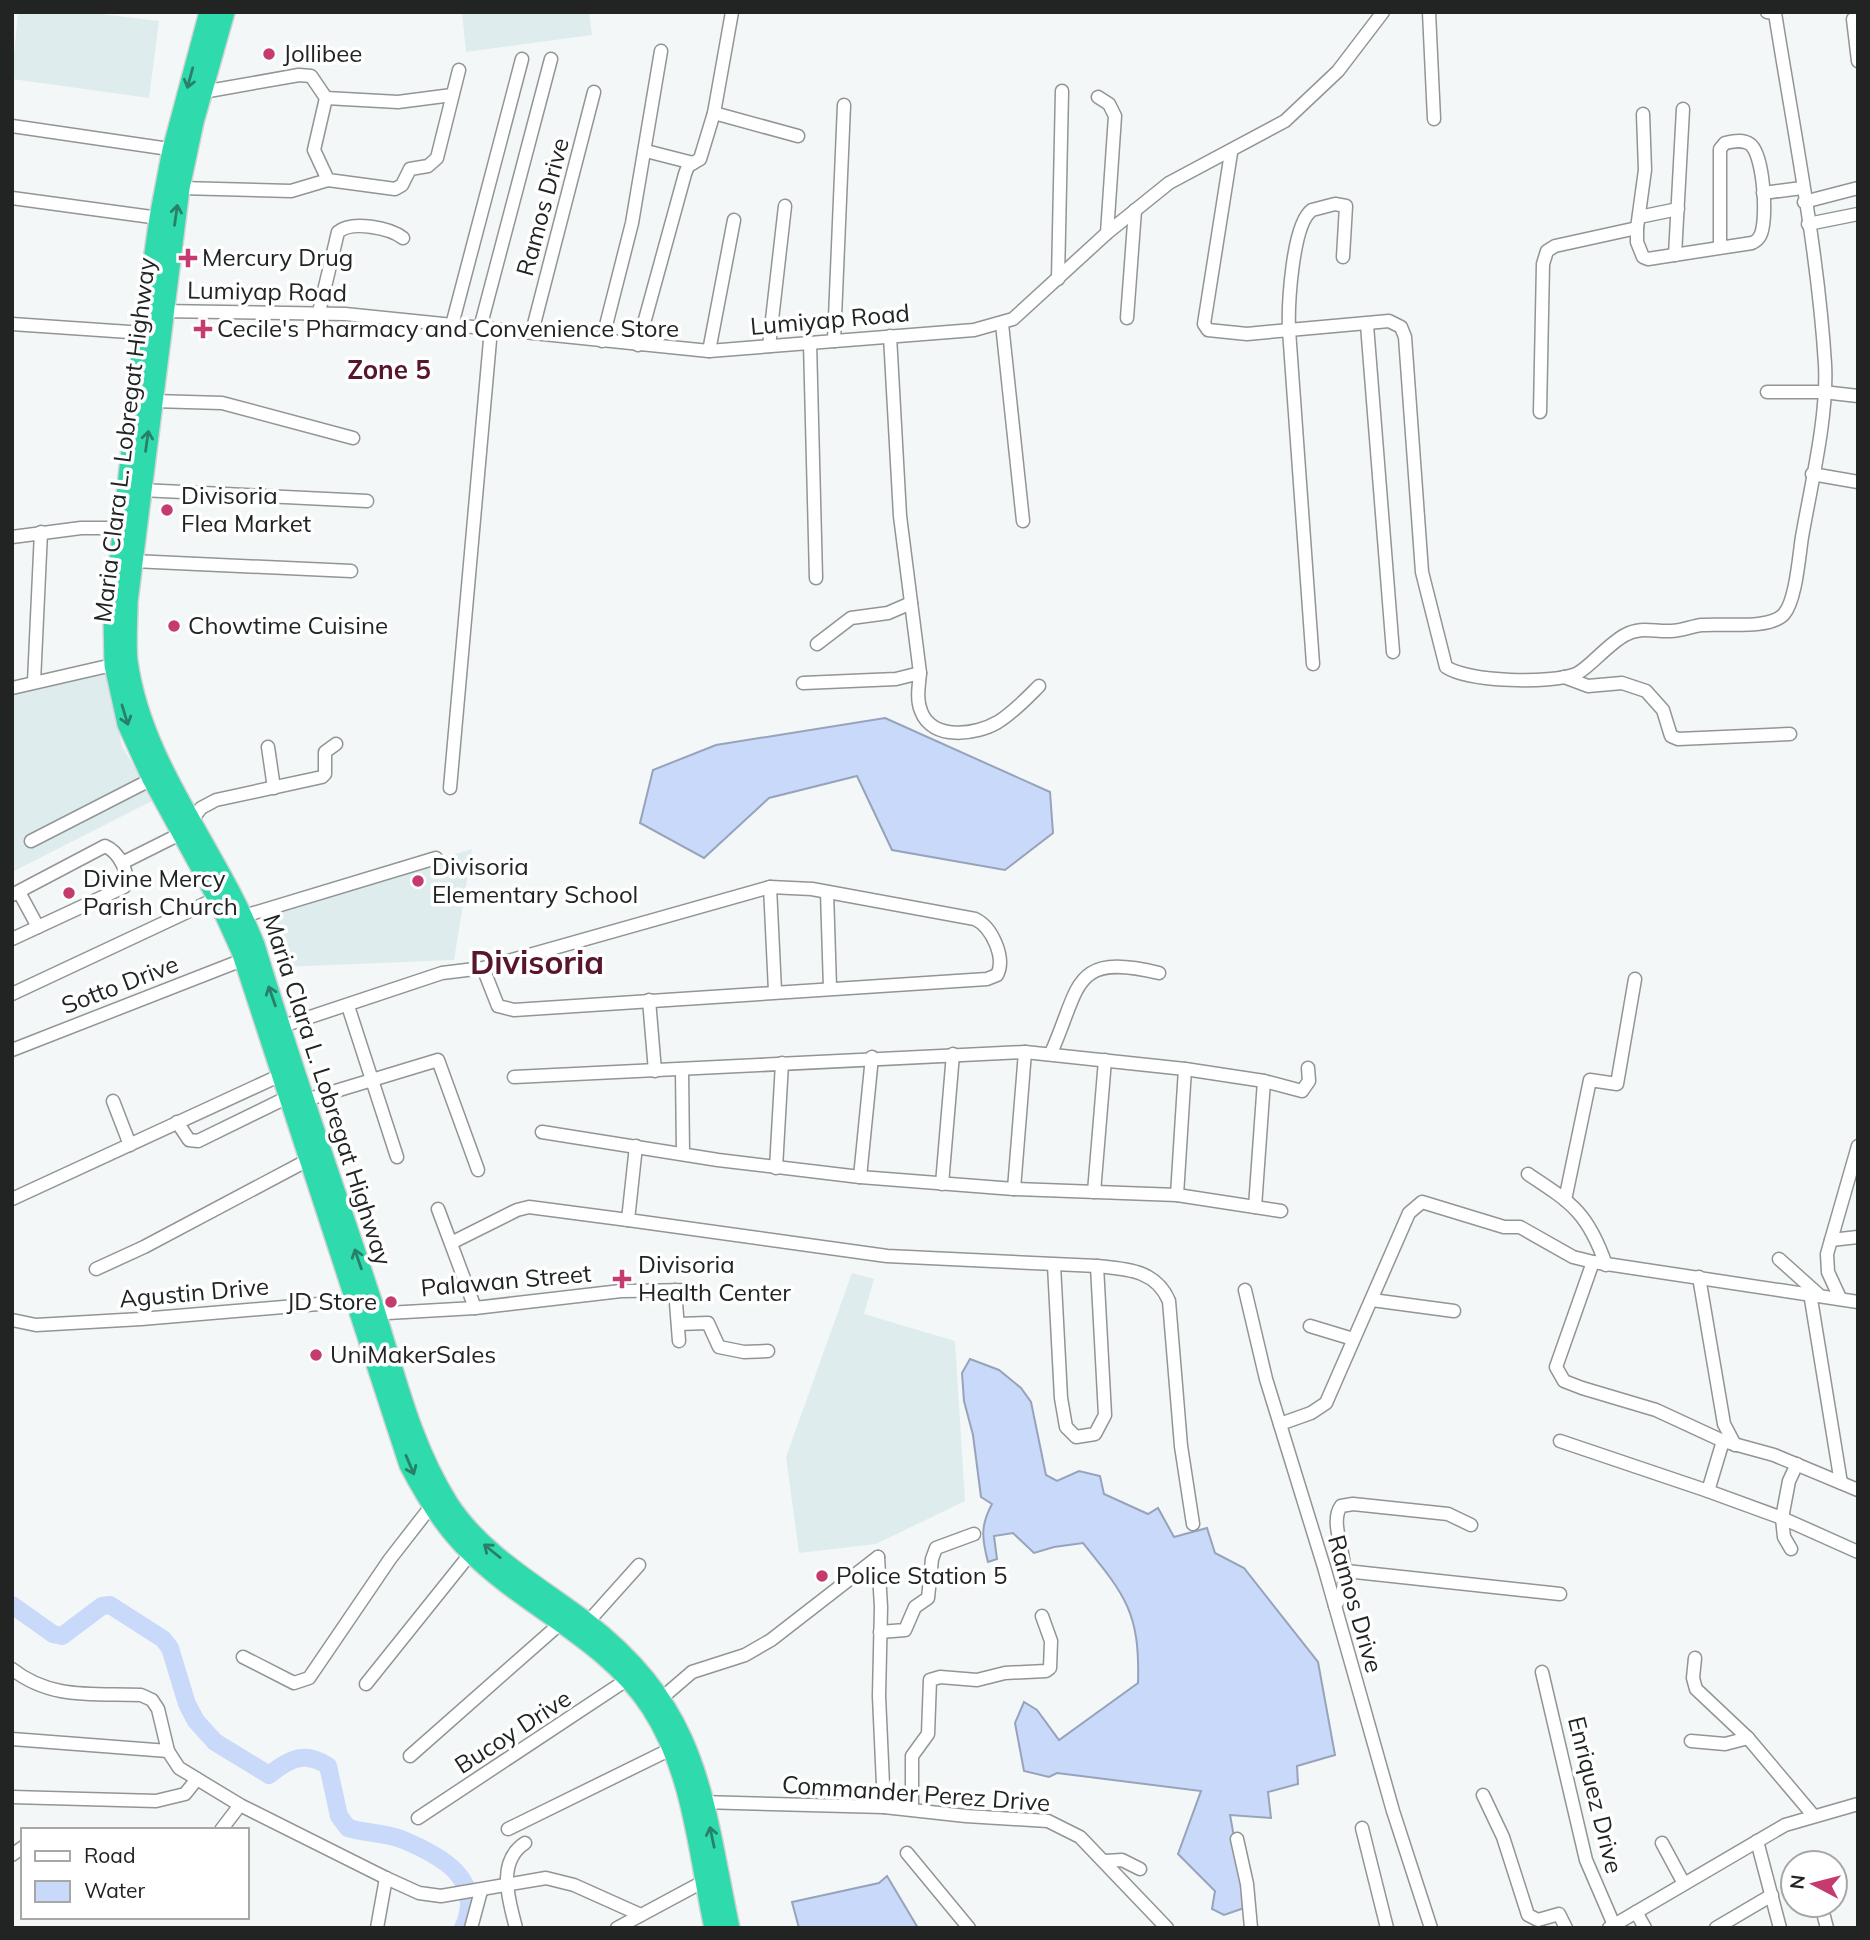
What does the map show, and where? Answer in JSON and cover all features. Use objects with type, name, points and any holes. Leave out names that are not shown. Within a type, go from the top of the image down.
[{"type":"highway","name":"Maria Clara L. Lobregat Highway","points":[[209,12],[180,151],[180,188],[155,311],[144,333],[129,528],[113,616],[127,724],[152,779],[244,916],[251,957],[298,1098],[409,1465],[432,1505],[471,1553],[634,1675]]},
{"type":"highway","name":"Maria Clara L. Lobregat Highway","points":[[225,12],[203,92],[180,151],[159,218],[153,401],[141,489],[129,528],[133,561],[127,636],[121,663],[217,898],[251,957]]},
{"type":"highway","name":"Maria Clara L. Lobregat Highway","points":[[275,1028],[283,1074],[298,1098],[308,1160],[363,1310],[411,1427],[450,1505],[480,1542],[587,1623],[634,1675],[686,1743],[712,1877],[730,1928]]},
{"type":"highway","name":"Maria Clara L. Lobregat Highway","points":[[656,1702],[697,1802]]},
{"type":"highway","name":"Maria Clara L. Lobregat Highway","points":[[712,1877],[714,1928]]},
{"type":"street","points":[[638,345],[685,174],[699,159],[714,114],[732,12]]},
{"type":"street","name":"Lumiyap Road","points":[[155,311],[319,312],[709,351],[974,330],[1002,324],[1030,305],[1107,233],[1169,183],[1231,153],[1285,121],[1314,97],[1383,12]]},
{"type":"street","points":[[1429,12],[1434,119]]},
{"type":"street","points":[[1231,153],[1204,324],[1208,330],[1222,333],[1397,323],[1405,337],[1422,572],[1446,667],[1455,673],[1492,677],[1564,677],[1583,670],[1604,649],[1630,632],[1646,628],[1670,631],[1703,625],[1751,625],[1784,615],[1790,605],[1812,474],[1825,366],[1808,224],[1773,13]]},
{"type":"street","points":[[1858,19],[1853,19],[1858,61]]},
{"type":"street","points":[[602,341],[632,223],[646,151],[660,51]]},
{"type":"street","points":[[452,325],[522,59]]},
{"type":"street","points":[[450,788],[485,329],[551,59]]},
{"type":"street","points":[[180,188],[291,191],[328,180],[389,190],[399,188],[410,169],[428,166],[437,158],[459,70]]},
{"type":"street","points":[[203,92],[306,75],[315,79],[326,98],[314,150],[328,180]]},
{"type":"street","points":[[1058,278],[1062,91]]},
{"type":"street","name":"Ramos Drive","points":[[532,332],[594,92]]},
{"type":"street","points":[[326,98],[398,102],[452,95]]},
{"type":"street","points":[[1098,97],[1109,104],[1115,116],[1107,233]]},
{"type":"street","points":[[834,341],[844,105]]},
{"type":"street","points":[[1675,255],[1683,109]]},
{"type":"street","points":[[714,114],[798,136]]},
{"type":"street","points":[[1643,114],[1644,170],[1637,243],[1643,257],[1675,255],[1720,248],[1758,240],[1761,234],[1763,193],[1755,150],[1750,143],[1725,143],[1719,156],[1720,248]]},
{"type":"street","points":[[12,125],[180,151]]},
{"type":"street","points":[[646,151],[693,163]]},
{"type":"street","points":[[1763,193],[1802,188]]},
{"type":"street","points":[[1804,202],[1858,188]]},
{"type":"street","points":[[12,198],[159,218]]},
{"type":"street","points":[[1313,664],[1289,330],[1289,288],[1302,224],[1311,210],[1335,204],[1346,206],[1343,257]]},
{"type":"street","points":[[769,346],[785,206]]},
{"type":"street","points":[[1540,412],[1543,264],[1547,251],[1555,246],[1678,209]]},
{"type":"street","points":[[1127,318],[1135,210]]},
{"type":"street","points":[[1808,224],[1858,214]]},
{"type":"street","points":[[709,351],[734,220]]},
{"type":"street","points":[[319,312],[338,232],[349,227],[388,230],[403,238]]},
{"type":"street","points":[[12,324],[144,333]]},
{"type":"street","points":[[1002,324],[1023,521]]},
{"type":"street","points":[[1367,324],[1392,652]]},
{"type":"street","points":[[890,337],[901,516],[920,673],[919,701],[926,720],[942,731],[977,731],[996,723],[1016,709],[1039,686]]},
{"type":"street","points":[[810,343],[816,578]]},
{"type":"street","points":[[1767,392],[1823,392],[1858,396]]},
{"type":"street","points":[[153,401],[222,403],[353,438]]},
{"type":"street","points":[[1812,474],[1858,482]]},
{"type":"street","points":[[141,489],[367,501]]},
{"type":"street","points":[[12,537],[41,532],[129,528]]},
{"type":"street","points":[[34,682],[41,532]]},
{"type":"street","points":[[133,561],[351,571]]},
{"type":"street","points":[[817,644],[851,618],[888,613],[911,603]]},
{"type":"street","points":[[12,688],[121,663]]},
{"type":"street","points":[[803,683],[896,679],[920,673]]},
{"type":"street","points":[[1564,677],[1588,686],[1622,683],[1646,691],[1657,700],[1671,736],[1678,739],[1790,734]]},
{"type":"street","points":[[122,863],[186,826],[201,808],[216,800],[322,778],[325,774],[325,752],[336,744]]},
{"type":"street","points":[[268,747],[274,788]]},
{"type":"street","points":[[31,841],[152,779]]},
{"type":"street","points":[[12,939],[38,927],[124,887],[127,877],[122,863],[109,848],[100,848],[16,894],[38,927]]},
{"type":"street","points":[[244,916],[436,858]]},
{"type":"street","points":[[770,887],[775,991]]},
{"type":"street","points":[[275,1028],[442,973],[483,968],[770,887],[827,892],[975,919],[991,933],[1000,966],[997,975],[987,979],[506,1009],[493,1000],[483,968]]},
{"type":"street","points":[[827,892],[830,988]]},
{"type":"street","points":[[12,994],[217,898]]},
{"type":"street","name":"Sotto Drive","points":[[12,1050],[251,957]]},
{"type":"street","points":[[1051,1053],[1075,992],[1091,972],[1105,966],[1118,966],[1159,973]]},
{"type":"street","points":[[1565,1199],[1590,1080],[1617,1084],[1635,979]]},
{"type":"street","points":[[649,1000],[655,1071]]},
{"type":"street","points":[[348,1006],[397,1157]]},
{"type":"street","points":[[1014,1189],[1025,1052]]},
{"type":"street","points":[[514,1077],[682,1070],[873,1057],[1025,1052],[1185,1069],[1264,1081],[1302,1091],[1309,1081],[1308,1068]]},
{"type":"street","points":[[942,1184],[953,1054]]},
{"type":"street","points":[[860,1177],[873,1057]]},
{"type":"street","points":[[177,1122],[189,1140],[198,1141],[298,1098],[438,1060],[478,1170]]},
{"type":"street","points":[[1094,1192],[1105,1060]]},
{"type":"street","points":[[776,1168],[782,1063]]},
{"type":"street","points":[[1177,1195],[1185,1069]]},
{"type":"street","points":[[682,1070],[683,1154]]},
{"type":"street","points":[[12,1199],[283,1074]]},
{"type":"street","points":[[1255,1207],[1264,1081]]},
{"type":"street","points":[[113,1101],[130,1145]]},
{"type":"street","points":[[542,1132],[776,1168],[860,1177],[1014,1189],[1177,1195],[1281,1211]]},
{"type":"street","points":[[628,1220],[636,1146]]},
{"type":"street","points":[[1840,1298],[1828,1272],[1827,1254],[1858,1146]]},
{"type":"street","points":[[96,1269],[144,1247],[308,1160]]},
{"type":"street","points":[[1528,1174],[1565,1199],[1589,1223],[1600,1263],[1560,1353],[1556,1367],[1559,1376],[1619,1402],[1656,1410],[1729,1443],[1797,1464],[1858,1490]]},
{"type":"street","points":[[1280,1424],[1311,1413],[1326,1403],[1409,1213],[1422,1202],[1504,1227],[1520,1227],[1573,1256],[1600,1263],[1814,1293],[1858,1302]]},
{"type":"street","points":[[451,1243],[517,1210],[529,1207],[842,1252],[1097,1266],[1138,1271],[1149,1276],[1164,1290],[1169,1301],[1181,1446],[1193,1524]]},
{"type":"street","points":[[439,1209],[475,1308]]},
{"type":"street","points":[[1831,1240],[1858,1237]]},
{"type":"street","points":[[1779,1259],[1814,1293],[1841,1483]]},
{"type":"street","points":[[1054,1265],[1061,1398],[1066,1427],[1076,1437],[1095,1434],[1105,1415],[1097,1266]]},
{"type":"street","points":[[1699,1277],[1729,1443],[1708,1491]]},
{"type":"street","points":[[675,1290],[679,1340]]},
{"type":"street","name":"Palawan Street","points":[[363,1310],[475,1308],[621,1291],[698,1290]]},
{"type":"street","name":"Ramos Drive","points":[[1245,1290],[1280,1424],[1393,1811],[1431,1928]]},
{"type":"street","points":[[1372,1300],[1454,1311]]},
{"type":"street","name":"Agustin Drive","points":[[12,1320],[36,1325],[363,1310]]},
{"type":"street","points":[[678,1324],[708,1323],[714,1341],[730,1351],[768,1351]]},
{"type":"street","points":[[1310,1326],[1353,1339]]},
{"type":"street","points":[[1560,1441],[1782,1518],[1858,1552]]},
{"type":"street","points":[[1791,1549],[1784,1537],[1782,1518],[1789,1481],[1797,1464]]},
{"type":"street","points":[[1335,1606],[1341,1597],[1346,1572],[1337,1520],[1339,1508],[1346,1504],[1448,1514],[1471,1525]]},
{"type":"street","points":[[243,1657],[294,1683],[309,1678],[390,1559],[432,1505]]},
{"type":"street","points":[[880,1632],[905,1630],[915,1607],[928,1598],[932,1559],[936,1548],[974,1534]]},
{"type":"street","points":[[366,1684],[471,1553]]},
{"type":"street","points":[[656,1702],[692,1672],[745,1655],[771,1640],[878,1557],[879,1696],[884,1807]]},
{"type":"street","points":[[587,1623],[639,1564]]},
{"type":"street","points":[[1346,1572],[1560,1594]]},
{"type":"street","points":[[912,1809],[912,1756],[928,1734],[930,1680],[940,1677],[977,1680],[1016,1672],[1046,1671],[1050,1668],[1052,1653],[1042,1616]]},
{"type":"street","points":[[410,1756],[562,1622]]},
{"type":"street","points":[[1695,1658],[1693,1678],[1696,1689],[1748,1738],[1813,1815]]},
{"type":"street","points":[[12,1669],[31,1684],[53,1691],[141,1695],[152,1700],[162,1721],[168,1751],[179,1768],[240,1805],[419,1893],[455,1895],[506,1887],[532,1879],[553,1880],[641,1915]]},
{"type":"street","name":"Enriquez Drive","points":[[1542,1672],[1586,1860],[1612,1926]]},
{"type":"street","name":"Bucoy Drive","points":[[418,1818],[634,1675]]},
{"type":"street","points":[[1691,1741],[1724,1744],[1748,1738]]},
{"type":"street","points":[[12,1740],[168,1751]]},
{"type":"street","points":[[508,1829],[673,1748]]},
{"type":"street","points":[[12,1797],[156,1801],[185,1794],[197,1779]]},
{"type":"street","points":[[1483,1795],[1503,1837],[1528,1915],[1538,1920],[1559,1914],[1566,1928]]},
{"type":"street","name":"Commander Perez Drive","points":[[697,1802],[884,1807],[1048,1821],[1080,1838],[1167,1928]]},
{"type":"street","points":[[1612,1926],[1683,1882],[1785,1825],[1858,1804]]},
{"type":"street","points":[[223,1828],[240,1805]]},
{"type":"street","points":[[1362,1828],[1387,1928]]},
{"type":"street","points":[[1237,1839],[1247,1884],[1251,1928]]},
{"type":"street","points":[[1757,1841],[1780,1928]]},
{"type":"street","points":[[516,1928],[506,1887],[510,1861],[516,1849],[525,1843]]},
{"type":"street","points":[[1662,1843],[1683,1882]]},
{"type":"street","points":[[907,1853],[967,1927]]},
{"type":"street","points":[[1105,1861],[1122,1860],[1140,1869]]},
{"type":"street","points":[[617,1928],[712,1877]]},
{"type":"street","points":[[377,1928],[386,1878]]},
{"type":"street","points":[[471,1928],[476,1892]]},
{"type":"street","points":[[1716,1928],[1772,1895]]},
{"type":"street","points":[[1636,1912],[1645,1928]]},
{"type":"shaded area","points":[[18,12],[84,12],[159,21],[149,98],[12,79]]},
{"type":"shaded area","points":[[462,12],[589,12],[592,35],[466,52]]},
{"type":"shaded area","points":[[106,670],[122,746],[154,800],[12,872],[12,693]]},
{"type":"shaded area","name":"Divisoria Elementary School","points":[[472,849],[454,960],[282,967],[264,912]]},
{"type":"shaded area","points":[[852,1273],[874,1279],[864,1314],[955,1341],[965,1501],[876,1544],[799,1553],[786,1457]]},
{"type":"water","points":[[885,718],[1050,792],[1053,833],[1005,870],[892,850],[857,776],[769,798],[704,858],[640,823],[653,770],[716,745]]},
{"type":"water","points":[[970,1359],[999,1370],[1021,1388],[1031,1402],[1046,1475],[1057,1481],[1079,1471],[1100,1476],[1104,1494],[1148,1514],[1158,1508],[1174,1537],[1207,1528],[1215,1553],[1244,1568],[1318,1662],[1335,1755],[1297,1766],[1298,1784],[1268,1792],[1271,1818],[1230,1815],[1247,1907],[1224,1915],[1212,1909],[1215,1891],[1178,1854],[1201,1791],[1057,1773],[1049,1777],[1024,1771],[1015,1723],[1024,1702],[1037,1710],[1059,1740],[1138,1683],[1136,1639],[1133,1622],[1120,1592],[1083,1543],[1034,1553],[1013,1533],[994,1536],[997,1559],[988,1562],[983,1533],[985,1519],[992,1504],[981,1497],[973,1435],[964,1401],[962,1373]]},
{"type":"water","points":[[887,1876],[918,1928],[799,1928],[792,1902],[879,1883]]},
{"type":"waterway","points":[[12,1605],[53,1634],[62,1636],[102,1606],[110,1605],[163,1639],[170,1648],[187,1704],[196,1721],[215,1742],[269,1775],[298,1758],[320,1761],[328,1766],[339,1816],[348,1828],[401,1839],[444,1861],[455,1871],[464,1883],[468,1896],[469,1911],[463,1928]]},
{"type":"place","name":"Jollibee","points":[[269,54]]},
{"type":"place","name":"Mercury Drug","points":[[188,258]]},
{"type":"place","name":"Cecile's Pharmacy and Convenience Store","points":[[203,329]]},
{"type":"place","name":"Divisoria Flea Market","points":[[167,510]]},
{"type":"place","name":"Chowtime Cuisine","points":[[174,626]]},
{"type":"place","name":"Divisoria Elementary School","points":[[418,881]]},
{"type":"place","name":"Divine Mercy Parish Church","points":[[69,893]]},
{"type":"place","name":"Divisoria Health Center","points":[[622,1279]]},
{"type":"place","name":"JD Store","points":[[391,1302]]},
{"type":"place","name":"UniMakerSales","points":[[316,1355]]},
{"type":"place","name":"Police Station 5","points":[[822,1576]]},
{"type":"district","name":"Zone 5","points":[[389,370]]},
{"type":"district","name":"Divisoria","points":[[537,963]]}]
